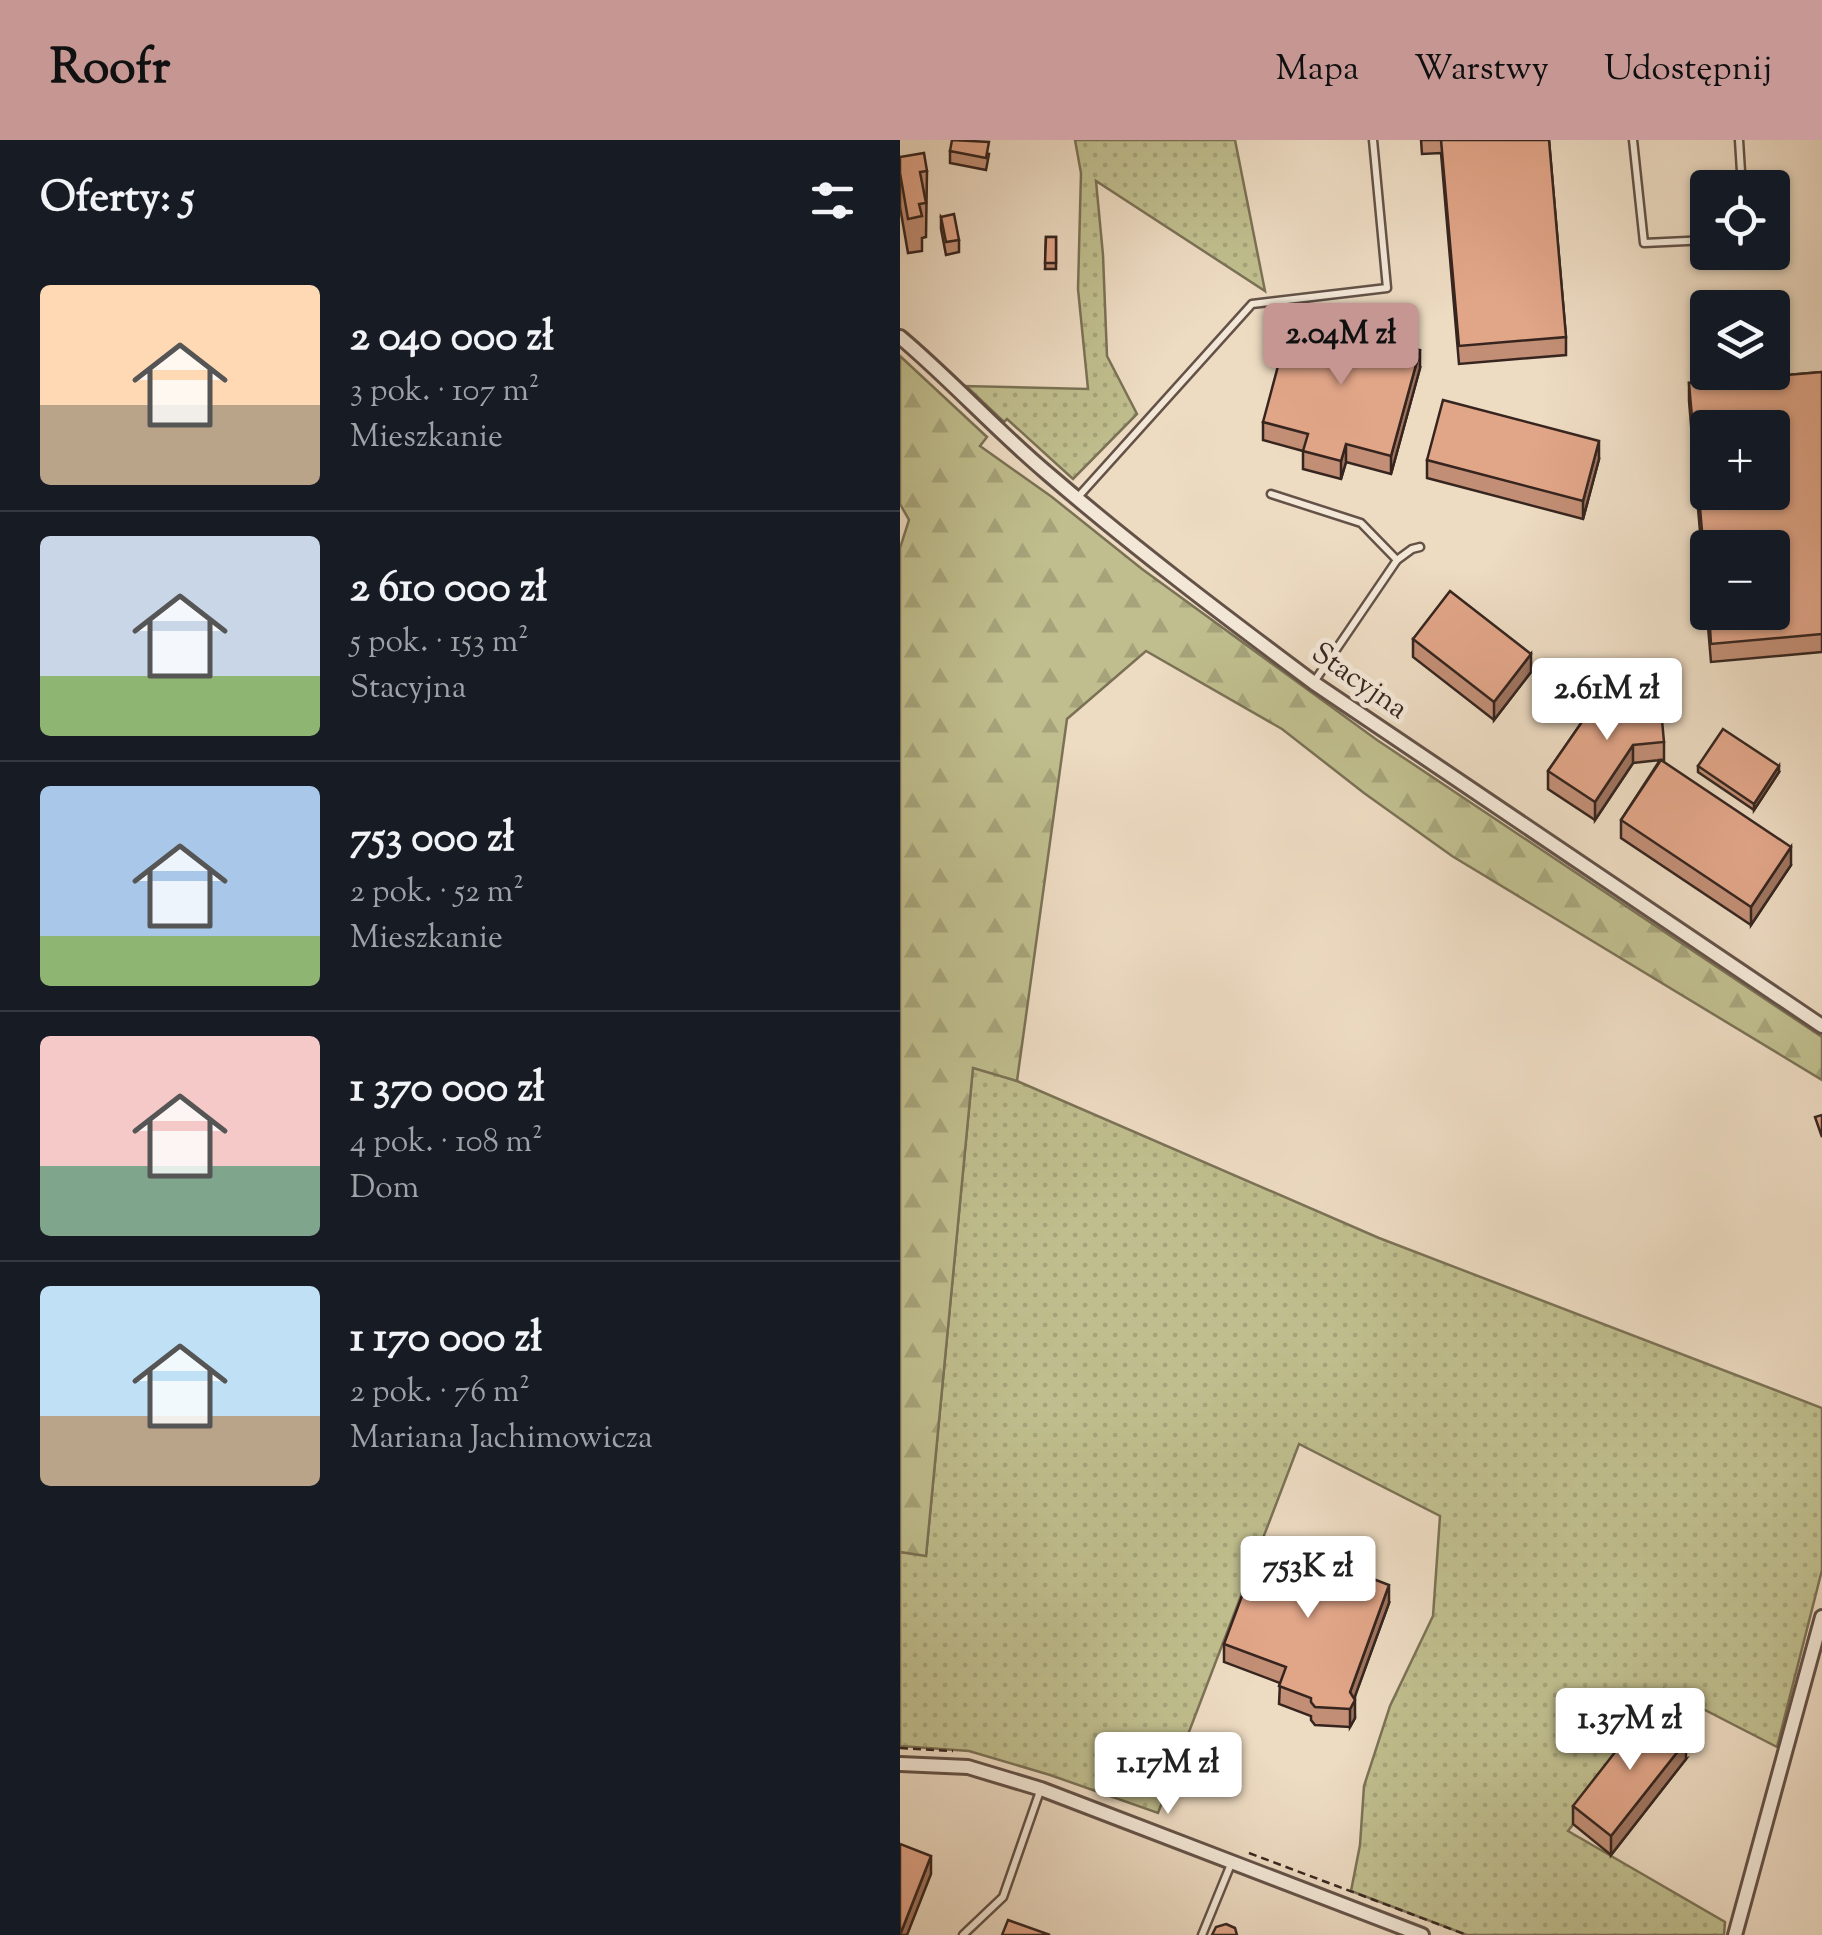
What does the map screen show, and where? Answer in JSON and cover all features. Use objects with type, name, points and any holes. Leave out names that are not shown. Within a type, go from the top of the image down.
[{"type":"street","name":"Stacyjna","points":[[900,337],[1151,560],[1314,682],[1822,1026]]},
{"type":"street","points":[[1738,1934],[1822,1617]]},
{"type":"street","points":[[900,1764],[968,1768],[1041,1790],[1422,1935]]},
{"type":"lane","points":[[1077,498],[1252,304],[1387,288],[1373,140]]},
{"type":"lane","points":[[1633,140],[1644,243],[1690,241]]},
{"type":"lane","points":[[1739,140],[1741,170]]},
{"type":"lane","points":[[1271,494],[1361,523],[1397,560]]},
{"type":"lane","points":[[1314,682],[1397,560],[1412,548],[1420,547]]},
{"type":"lane","points":[[963,1935],[1003,1897],[1041,1790]]},
{"type":"lane","points":[[1202,1935],[1231,1864]]},
{"type":"green space","points":[[1075,140],[1235,140],[1265,291],[1096,181],[1107,356],[1137,414],[1073,479],[966,386],[1088,389],[1078,289],[1081,173]]},
{"type":"green space","points":[[900,356],[987,437],[980,446],[1142,569],[1377,740],[1822,1037],[1822,1080],[1452,856],[1282,729],[1146,651],[1067,719],[1017,1081],[973,1068],[926,1556],[900,1552],[900,548],[909,520],[900,504]]},
{"type":"green space","points":[[973,1067],[1017,1081],[1379,1238],[1822,1408],[1822,1570],[1777,1747],[1664,1689],[1648,1728],[1568,1831],[1725,1922],[1724,1935],[1467,1935],[1351,1891],[1360,1845],[1364,1786],[1390,1706],[1433,1616],[1440,1516],[1299,1444],[1158,1813],[969,1751],[900,1746],[900,1552],[926,1555]]},
{"type":"building","points":[[952,140],[989,142],[986,158],[950,151]]},
{"type":"building","points":[[1441,140],[1549,140],[1566,337],[1459,346]]},
{"type":"building","points":[[924,153],[927,171],[920,172],[926,203],[919,204],[922,216],[908,219],[900,157]]},
{"type":"building","points":[[954,214],[959,240],[946,242],[941,217]]},
{"type":"building","points":[[1046,237],[1056,237],[1056,263],[1045,263]]},
{"type":"building","points":[[1292,314],[1420,350],[1391,456],[1346,444],[1341,461],[1303,451],[1308,434],[1263,422]]},
{"type":"building","points":[[1822,372],[1822,634],[1711,644],[1710,630],[1790,630],[1790,530],[1702,530],[1700,510],[1790,510],[1790,410],[1691,410],[1689,383],[1690,390],[1790,390],[1790,375]]},
{"type":"building","points":[[1443,400],[1599,441],[1583,501],[1427,460]]},
{"type":"building","points":[[1450,591],[1531,654],[1494,702],[1413,639]]},
{"type":"building","points":[[1660,698],[1664,742],[1633,745],[1595,802],[1548,771],[1593,706]]},
{"type":"building","points":[[1723,729],[1779,766],[1754,804],[1698,766]]},
{"type":"building","points":[[1661,760],[1791,847],[1751,907],[1621,820]]},
{"type":"building","points":[[1822,1115],[1822,1137],[1815,1117]]},
{"type":"building","points":[[1264,1537],[1389,1585],[1350,1692],[1355,1700],[1350,1709],[1315,1707],[1311,1698],[1279,1686],[1286,1667],[1224,1644]]},
{"type":"building","points":[[1648,1710],[1686,1741],[1611,1836],[1573,1806]]},
{"type":"building","points":[[900,1844],[931,1856],[900,1935]]},
{"type":"building","points":[[1008,1920],[1050,1935],[1002,1935]]},
{"type":"building","points":[[1226,1924],[1235,1928],[1237,1935],[1212,1935],[1216,1927]]}]
